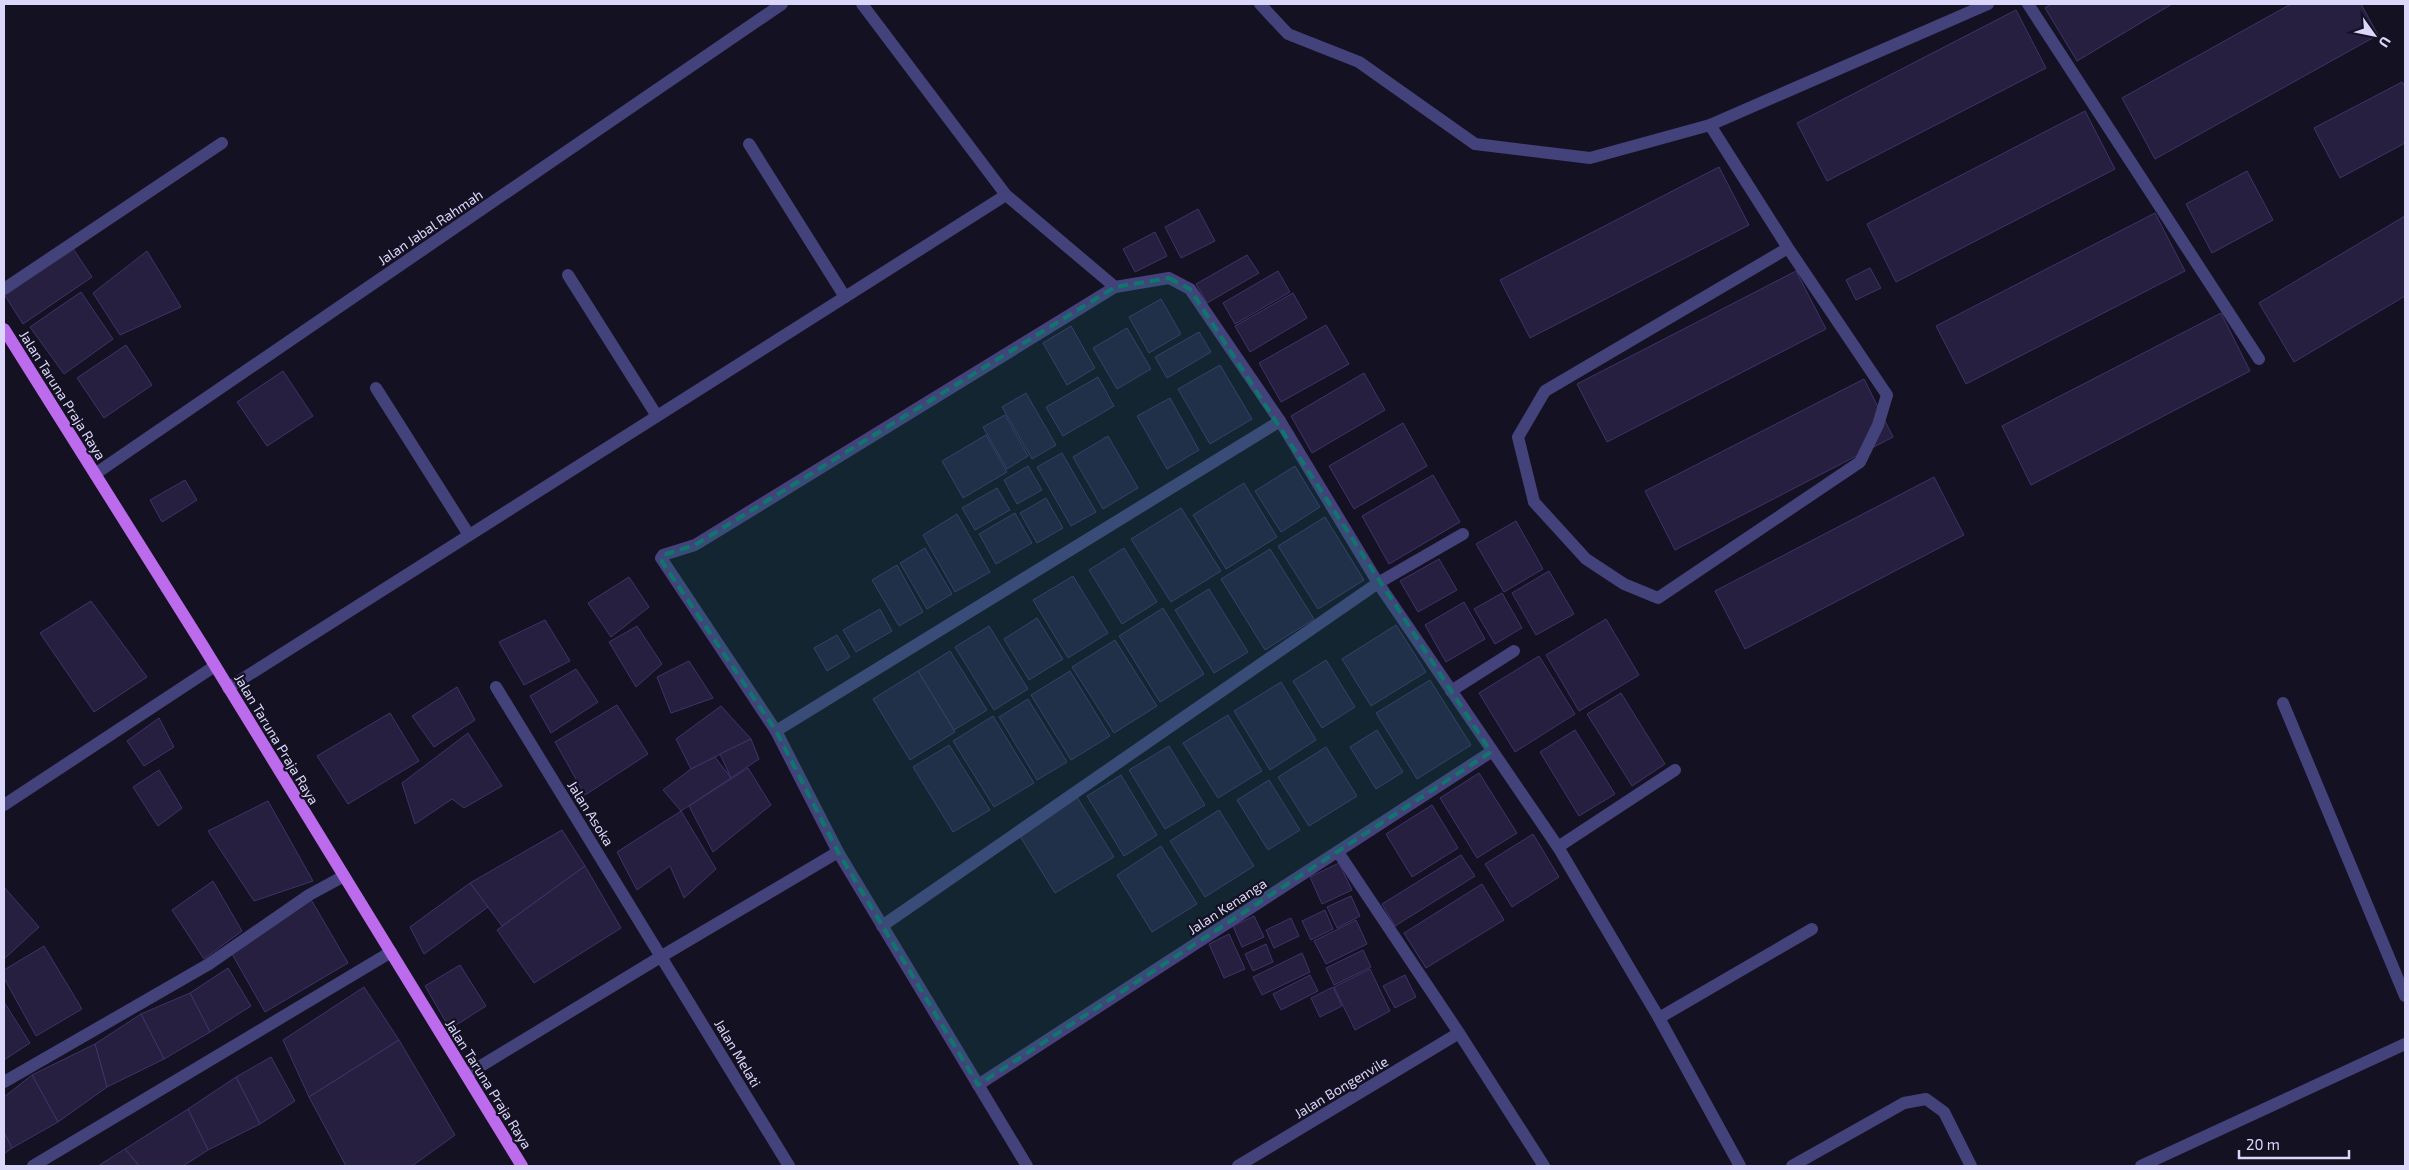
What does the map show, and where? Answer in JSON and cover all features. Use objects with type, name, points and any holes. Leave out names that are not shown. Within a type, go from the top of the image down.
[{"type":"main road","name":"Jalan Taruna Praja Raya","points":[[4,329],[215,666],[522,1166]]},
{"type":"street","name":"Jalan Jabal Rahmah","points":[[95,474],[782,4]]},
{"type":"street","points":[[862,4],[1006,195],[1115,287]]},
{"type":"street","points":[[1260,4],[1288,34],[1359,62],[1475,144],[1590,158],[1710,124],[1988,4]]},
{"type":"street","points":[[2028,4],[2259,359]]},
{"type":"street","points":[[1710,124],[1788,248],[1887,395],[1878,425],[1860,462],[1658,598],[1624,584],[1586,559],[1534,502],[1518,437],[1545,391],[1788,248]]},
{"type":"street","points":[[4,289],[222,143]]},
{"type":"street","points":[[749,144],[845,297]]},
{"type":"street","points":[[228,688],[1006,195]]},
{"type":"street","points":[[568,275],[657,416]]},
{"type":"street","points":[[1027,1166],[838,852],[776,731],[662,562],[663,555],[695,544],[1115,287],[1169,278],[1190,288],[1280,420],[1378,583],[1491,752],[1558,847],[1659,1018],[1740,1166]]},
{"type":"street","points":[[376,388],[469,535]]},
{"type":"street","points":[[776,731],[1280,420]]},
{"type":"street","points":[[882,926],[1378,583],[1463,534]]},
{"type":"street","points":[[1451,691],[1514,651]]},
{"type":"street","points":[[4,805],[215,666]]},
{"type":"street","name":"Jalan Asoka","points":[[496,687],[662,956]]},
{"type":"street","points":[[2284,703],[2405,996]]},
{"type":"street","name":"Jalan Kenanga","points":[[978,1085],[1491,752]]},
{"type":"street","points":[[1558,847],[1675,770]]},
{"type":"street","points":[[466,1075],[838,852]]},
{"type":"street","points":[[1338,852],[1459,1032],[1544,1166]]},
{"type":"street","points":[[4,1082],[209,964],[309,895],[344,876]]},
{"type":"street","points":[[1659,1018],[1812,928]]},
{"type":"street","points":[[34,1166],[390,952]]},
{"type":"street","name":"Jalan Melati","points":[[662,956],[789,1166]]},
{"type":"street","name":"Jalan Bongenvile","points":[[1238,1166],[1459,1032]]},
{"type":"street","points":[[2141,1166],[2405,1044]]},
{"type":"street","points":[[1792,1166],[1904,1103],[1926,1099],[1944,1112],[1971,1166]]},
{"type":"highlighted area","points":[[1169,278],[1190,289],[1491,752],[978,1085],[838,852],[776,731],[662,562],[663,555],[695,545],[1115,287]]},
{"type":"building","points":[[2051,4],[2172,4],[2077,61],[2045,8]]},
{"type":"building","points":[[2291,4],[2361,4],[2378,35],[2155,159],[2122,98]]},
{"type":"building","points":[[2016,10],[2046,68],[1827,181],[1797,123]]},
{"type":"building","points":[[2402,82],[2405,87],[2405,143],[2340,178],[2314,128]]},
{"type":"building","points":[[2085,111],[2115,169],[1896,282],[1867,224]]},
{"type":"building","points":[[1719,167],[1749,225],[1530,338],[1500,280]]},
{"type":"building","points":[[2247,171],[2273,220],[2212,253],[2186,204]]},
{"type":"building","points":[[1198,209],[1215,241],[1181,258],[1165,227]]},
{"type":"building","points":[[2155,213],[2185,271],[1966,384],[1936,326]]},
{"type":"building","points":[[2405,216],[2405,296],[2294,362],[2259,303]]},
{"type":"building","points":[[1155,232],[1167,256],[1135,272],[1123,249]]},
{"type":"building","points":[[72,247],[92,277],[23,324],[4,294]]},
{"type":"building","points":[[147,251],[181,307],[120,335],[93,293]]},
{"type":"building","points":[[1247,255],[1259,273],[1207,303],[1196,284]]},
{"type":"building","points":[[1870,268],[1881,288],[1856,300],[1846,280]]},
{"type":"building","points":[[1278,271],[1290,292],[1235,324],[1223,303]]},
{"type":"building","points":[[1796,271],[1826,329],[1607,442],[1577,384]]},
{"type":"building","points":[[81,292],[113,339],[64,374],[30,327]]},
{"type":"building","points":[[1293,293],[1307,318],[1250,352],[1235,326]]},
{"type":"building","points":[[1161,299],[1181,334],[1149,353],[1129,317]]},
{"type":"building","points":[[2221,313],[2250,371],[2031,485],[2002,426]]},
{"type":"building","points":[[1326,325],[1349,364],[1281,402],[1259,363]]},
{"type":"building","points":[[1071,326],[1095,368],[1067,385],[1043,343]]},
{"type":"building","points":[[1127,328],[1151,369],[1117,389],[1093,348]]},
{"type":"building","points":[[1199,332],[1211,352],[1167,378],[1155,357]]},
{"type":"building","points":[[126,345],[152,385],[104,418],[77,378]]},
{"type":"building","points":[[1220,365],[1252,419],[1210,444],[1178,389]]},
{"type":"building","points":[[283,371],[313,416],[267,446],[237,402]]},
{"type":"building","points":[[1364,373],[1385,410],[1312,453],[1291,416]]},
{"type":"building","points":[[1098,377],[1114,406],[1063,436],[1046,407]]},
{"type":"building","points":[[1864,379],[1893,437],[1675,550],[1645,491]]},
{"type":"building","points":[[1026,393],[1056,445],[1032,459],[1002,407]]},
{"type":"building","points":[[1170,398],[1199,450],[1167,469],[1137,416]]},
{"type":"building","points":[[1005,415],[1028,456],[1007,469],[983,427]]},
{"type":"building","points":[[1403,423],[1427,466],[1354,509],[1329,466]]},
{"type":"building","points":[[986,435],[1007,472],[963,498],[942,461]]},
{"type":"building","points":[[1108,436],[1138,488],[1103,509],[1073,457]]},
{"type":"building","points":[[1062,453],[1096,512],[1071,526],[1037,467]]},
{"type":"building","points":[[1028,466],[1042,490],[1017,504],[1004,480]]},
{"type":"building","points":[[1295,466],[1320,507],[1281,532],[1255,491]]},
{"type":"building","points":[[1433,475],[1460,522],[1389,564],[1362,516]]},
{"type":"building","points":[[1934,477],[1964,535],[1745,649],[1715,591]]},
{"type":"building","points":[[185,480],[197,500],[162,522],[150,500]]},
{"type":"building","points":[[1244,483],[1277,537],[1226,569],[1193,515]]},
{"type":"building","points":[[997,488],[1010,510],[975,530],[962,508]]},
{"type":"building","points":[[1046,498],[1063,528],[1037,543],[1020,513]]},
{"type":"building","points":[[1181,508],[1221,571],[1171,602],[1131,539]]},
{"type":"building","points":[[1015,513],[1032,543],[996,564],[979,534]]},
{"type":"building","points":[[957,514],[990,572],[955,592],[923,535]]},
{"type":"building","points":[[1325,517],[1364,580],[1318,609],[1278,546]]},
{"type":"building","points":[[1516,521],[1543,569],[1504,592],[1476,544]]},
{"type":"building","points":[[925,548],[952,594],[927,609],[900,563]]},
{"type":"building","points":[[1124,548],[1157,602],[1122,624],[1089,570]]},
{"type":"building","points":[[1270,549],[1314,619],[1265,650],[1221,579]]},
{"type":"building","points":[[1439,559],[1457,590],[1418,612],[1400,581]]},
{"type":"building","points":[[897,565],[923,612],[899,626],[872,580]]},
{"type":"building","points":[[1549,571],[1574,614],[1536,635],[1512,593]]},
{"type":"building","points":[[1073,576],[1108,633],[1068,658],[1033,600]]},
{"type":"building","points":[[629,577],[649,607],[611,637],[588,603]]},
{"type":"building","points":[[1209,589],[1248,652],[1214,673],[1175,610]]},
{"type":"building","points":[[1502,593],[1522,628],[1495,644],[1474,609]]},
{"type":"building","points":[[91,601],[147,677],[94,712],[40,633]]},
{"type":"building","points":[[1464,602],[1485,639],[1446,662],[1425,625]]},
{"type":"building","points":[[1163,608],[1204,674],[1160,702],[1119,636]]},
{"type":"building","points":[[880,609],[892,631],[856,652],[843,630]]},
{"type":"building","points":[[1037,618],[1063,659],[1029,680],[1004,639]]},
{"type":"building","points":[[1606,619],[1639,675],[1579,711],[1546,655]]},
{"type":"building","points":[[545,620],[570,661],[524,685],[499,642]]},
{"type":"building","points":[[1396,625],[1426,672],[1371,706],[1342,659]]},
{"type":"building","points":[[637,626],[662,664],[636,687],[609,642]]},
{"type":"building","points":[[989,626],[1028,689],[994,710],[955,647]]},
{"type":"building","points":[[837,635],[850,657],[827,671],[814,648]]},
{"type":"building","points":[[1115,640],[1157,706],[1114,733],[1072,667]]},
{"type":"building","points":[[950,651],[987,710],[954,730],[918,671]]},
{"type":"building","points":[[1539,656],[1575,714],[1515,752],[1479,693]]},
{"type":"building","points":[[1326,660],[1355,707],[1322,728],[1293,681]]},
{"type":"building","points":[[689,661],[713,698],[671,713],[657,677]]},
{"type":"building","points":[[576,669],[598,702],[551,733],[530,696]]},
{"type":"building","points":[[918,671],[955,732],[910,760],[873,699]]},
{"type":"building","points":[[1070,671],[1110,736],[1071,760],[1031,695]]},
{"type":"building","points":[[1430,680],[1471,745],[1417,779],[1376,713]]},
{"type":"building","points":[[1281,682],[1316,740],[1270,770],[1234,711]]},
{"type":"building","points":[[457,687],[475,720],[434,747],[412,716]]},
{"type":"building","points":[[1621,693],[1665,764],[1632,786],[1587,714]]},
{"type":"building","points":[[1028,699],[1067,762],[1037,780],[999,717]]},
{"type":"building","points":[[617,705],[648,754],[585,795],[555,742]]},
{"type":"building","points":[[721,706],[751,739],[691,769],[676,739]]},
{"type":"building","points":[[390,713],[419,761],[348,804],[317,756]]},
{"type":"building","points":[[1228,715],[1262,771],[1218,798],[1183,743]]},
{"type":"building","points":[[993,716],[1034,783],[994,807],[953,741]]},
{"type":"building","points":[[159,718],[174,747],[144,766],[127,741]]},
{"type":"building","points":[[1377,730],[1403,772],[1376,789],[1350,747]]},
{"type":"building","points":[[1575,730],[1615,794],[1579,816],[1540,752]]},
{"type":"building","points":[[468,733],[502,786],[464,808],[452,799],[415,824],[402,783]]},
{"type":"building","points":[[751,739],[759,759],[731,778],[720,754]]},
{"type":"building","points":[[949,745],[990,810],[953,832],[913,767]]},
{"type":"building","points":[[1169,746],[1205,805],[1165,829],[1129,770]]},
{"type":"building","points":[[1326,747],[1357,796],[1309,826],[1278,777]]},
{"type":"building","points":[[715,757],[731,778],[681,811],[663,790],[691,769]]},
{"type":"building","points":[[748,768],[771,805],[713,852],[689,806]]},
{"type":"building","points":[[159,770],[182,808],[158,826],[133,787]]},
{"type":"building","points":[[1479,773],[1517,833],[1477,858],[1440,798]]},
{"type":"building","points":[[1121,775],[1157,835],[1124,856],[1087,796]]},
{"type":"building","points":[[1269,780],[1300,830],[1268,850],[1237,800]]},
{"type":"building","points":[[1077,797],[1114,857],[1055,893],[1018,833]]},
{"type":"building","points":[[268,801],[313,881],[254,901],[208,831]]},
{"type":"building","points":[[1432,805],[1458,848],[1412,877],[1386,834]]},
{"type":"building","points":[[1219,810],[1254,866],[1205,897],[1170,841]]},
{"type":"building","points":[[681,811],[716,869],[684,898],[670,866],[637,890],[617,852]]},
{"type":"building","points":[[562,830],[585,866],[502,926],[470,883]]},
{"type":"building","points":[[1533,834],[1559,877],[1512,907],[1485,864]]},
{"type":"building","points":[[1161,846],[1197,904],[1152,932],[1117,875]]},
{"type":"building","points":[[1461,855],[1475,876],[1395,926],[1382,904]]},
{"type":"building","points":[[1339,863],[1352,890],[1322,904],[1310,877]]},
{"type":"building","points":[[585,866],[621,928],[534,983],[497,930]]},
{"type":"building","points":[[213,881],[242,931],[204,959],[172,910]]},
{"type":"building","points":[[470,883],[488,907],[424,954],[410,927]]},
{"type":"building","points":[[1482,884],[1504,920],[1426,968],[1404,933]]},
{"type":"building","points":[[4,887],[39,927],[4,959]]},
{"type":"building","points":[[309,896],[348,963],[265,1012],[232,954]]},
{"type":"building","points":[[1351,896],[1360,916],[1337,928],[1327,907]]},
{"type":"building","points":[[1325,910],[1333,929],[1311,940],[1302,921]]},
{"type":"building","points":[[1254,916],[1264,937],[1242,947],[1233,926]]},
{"type":"building","points":[[1291,918],[1299,936],[1274,948],[1266,930]]},
{"type":"building","points":[[1356,920],[1367,944],[1326,964],[1314,941]]},
{"type":"building","points":[[1229,934],[1245,969],[1224,978],[1209,944]]},
{"type":"building","points":[[1266,944],[1273,962],[1253,971],[1245,954]]},
{"type":"building","points":[[44,946],[82,1009],[36,1036],[4,978],[4,970]]},
{"type":"building","points":[[1363,950],[1371,967],[1334,985],[1326,968]]},
{"type":"building","points":[[1302,953],[1310,972],[1262,995],[1253,977]]},
{"type":"building","points":[[460,965],[486,1006],[450,1029],[425,986]]},
{"type":"building","points":[[228,968],[251,1006],[210,1032],[190,993]]},
{"type":"building","points":[[1370,969],[1390,1011],[1355,1030],[1334,987]]},
{"type":"building","points":[[1310,975],[1318,991],[1281,1010],[1273,994]]},
{"type":"building","points":[[1405,975],[1416,997],[1395,1008],[1383,986]]},
{"type":"building","points":[[364,987],[399,1040],[309,1097],[283,1040]]},
{"type":"building","points":[[1333,987],[1342,1006],[1320,1017],[1311,998]]},
{"type":"building","points":[[190,993],[210,1032],[164,1059],[141,1014]]},
{"type":"building","points":[[4,1002],[30,1043],[4,1060]]},
{"type":"building","points":[[141,1014],[164,1059],[107,1087],[95,1044]]},
{"type":"building","points":[[399,1040],[455,1135],[412,1166],[346,1166],[309,1097]]},
{"type":"building","points":[[95,1044],[107,1087],[58,1122],[32,1075]]},
{"type":"building","points":[[271,1057],[295,1101],[260,1124],[236,1077]]},
{"type":"building","points":[[32,1075],[58,1122],[12,1148],[4,1133],[4,1097]]},
{"type":"building","points":[[236,1077],[260,1124],[208,1150],[188,1109]]},
{"type":"building","points":[[188,1109],[208,1150],[183,1166],[139,1166],[125,1149]]},
{"type":"building","points":[[4,1133],[12,1148],[4,1154]]},
{"type":"building","points":[[125,1149],[139,1166],[98,1166]]}]
